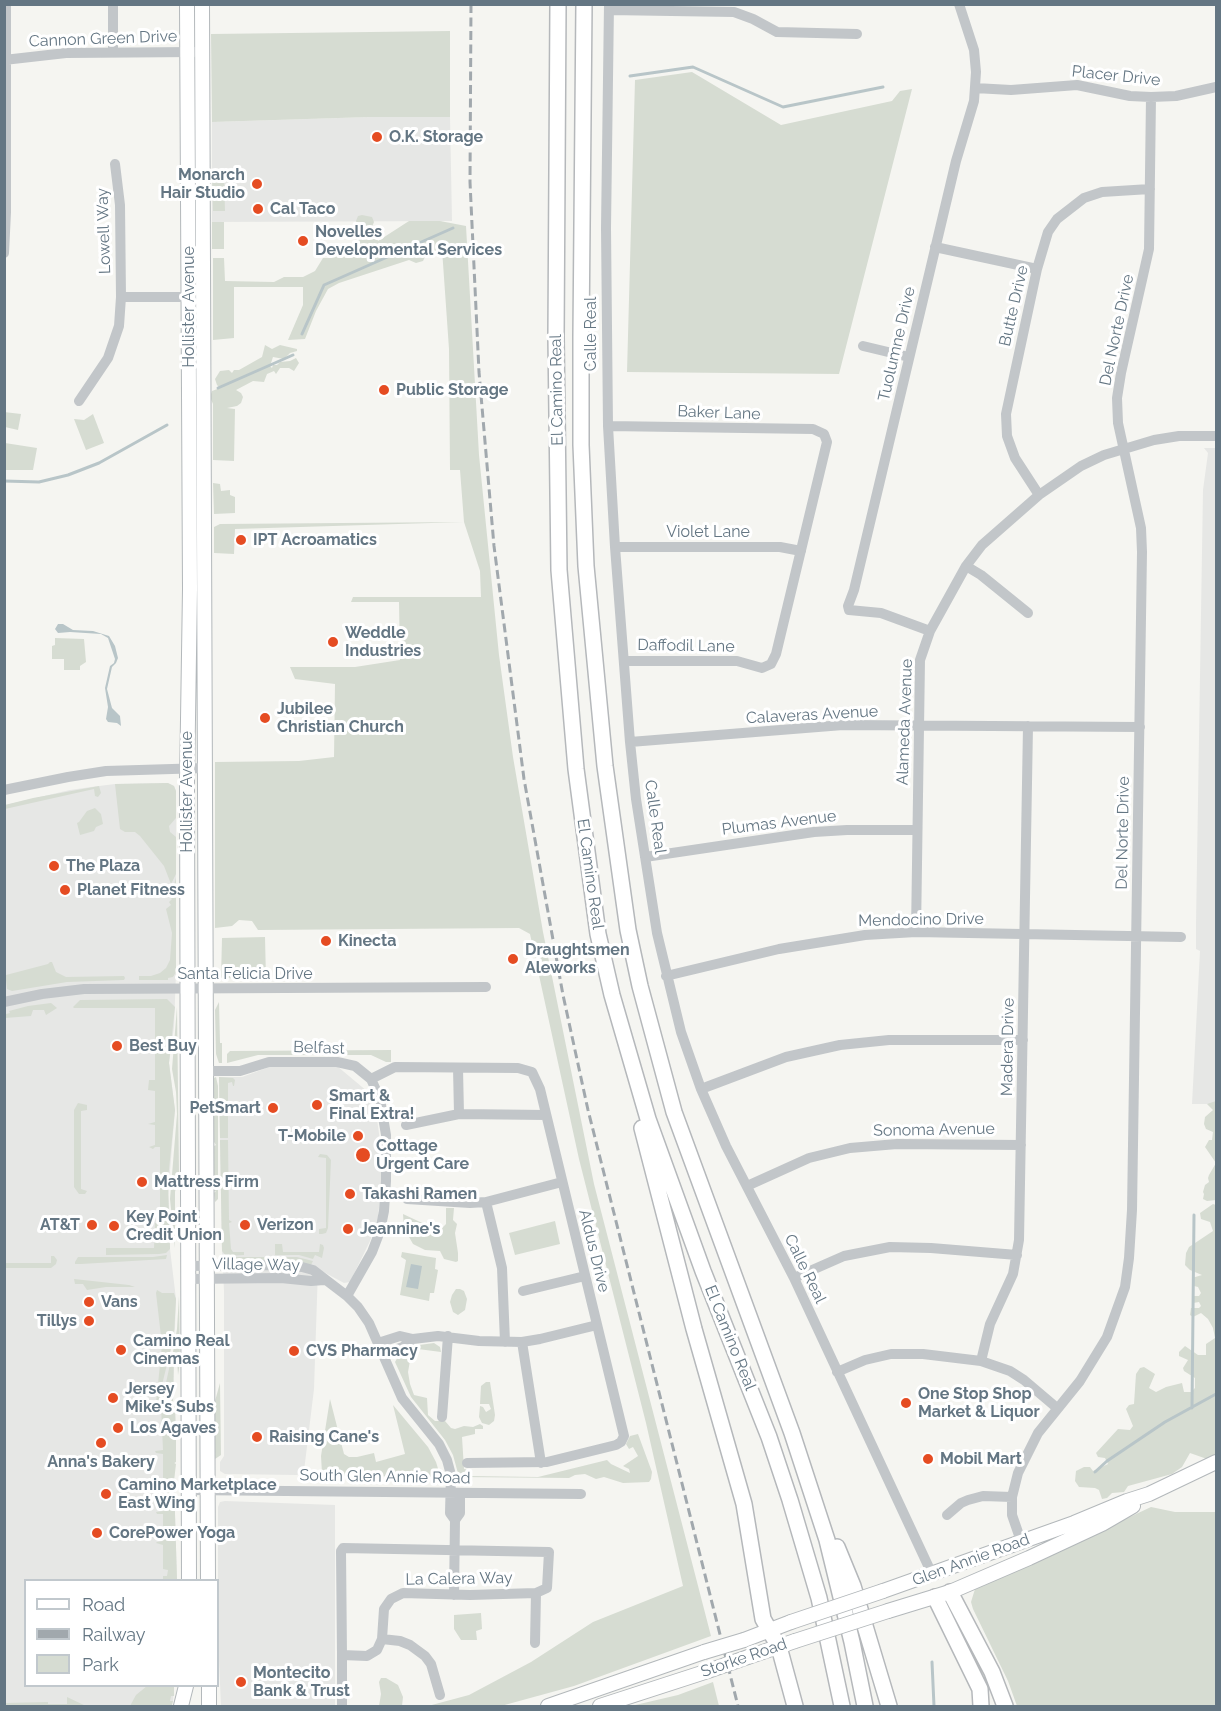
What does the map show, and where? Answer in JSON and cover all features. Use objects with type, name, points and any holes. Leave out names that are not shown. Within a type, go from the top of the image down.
[{"type":"highway","name":"El Camino Real","points":[[558,4],[556,337],[559,570],[568,699],[598,933],[626,1046],[648,1119],[687,1228],[769,1437],[790,1500],[819,1598],[842,1707]]},
{"type":"highway","name":"El Camino Real","points":[[584,4],[581,445],[586,566],[605,765],[628,930],[640,986],[674,1112],[792,1433],[827,1540],[865,1707]]},
{"type":"highway","points":[[626,1046],[646,1145],[694,1329],[744,1504],[763,1619],[779,1647],[795,1707]]},
{"type":"highway","points":[[792,1433],[853,1586],[889,1707]]},
{"type":"highway","points":[[950,1592],[992,1672],[1005,1707]]},
{"type":"highway","points":[[935,1597],[980,1689],[981,1707]]},
{"type":"main road","name":"Hollister Avenue","points":[[187,4],[190,589],[187,768],[189,1579]]},
{"type":"main road","name":"Hollister Avenue","points":[[202,4],[208,1579]]},
{"type":"main road","name":"Glen Annie Road","points":[[791,1622],[932,1574],[1149,1494],[1216,1462]]},
{"type":"main road","name":"Glen Annie Road","points":[[888,1611],[950,1592],[1069,1540],[1130,1509],[1149,1494]]},
{"type":"main road","points":[[932,1574],[950,1592]]},
{"type":"main road","points":[[932,1574],[935,1597]]},
{"type":"main road","name":"Storke Road","points":[[600,1707],[888,1611]]},
{"type":"main road","name":"Storke Road","points":[[548,1707],[791,1622]]},
{"type":"main road","points":[[181,1707],[187,1687]]},
{"type":"main road","points":[[187,1687],[188,1707]]},
{"type":"street","points":[[4,254],[6,4]]},
{"type":"street","points":[[113,4],[113,52]]},
{"type":"street","name":"Tuolumne Drive","points":[[930,631],[881,613],[848,608],[856,584],[956,161],[971,114],[975,88],[974,50],[959,4]]},
{"type":"street","points":[[609,7],[734,12],[777,32],[857,34]]},
{"type":"street","name":"Calle Real","points":[[609,7],[606,228],[608,426],[630,742],[636,800],[657,933],[681,1032],[701,1089],[726,1146],[794,1278],[932,1574]]},
{"type":"street","name":"Cannon Green Drive","points":[[5,60],[54,53],[203,52]]},
{"type":"street","name":"Placer Drive","points":[[975,88],[1011,90],[1077,85],[1130,96],[1151,97],[1176,96],[1216,87]]},
{"type":"street","name":"Del Norte Drive","points":[[1021,1541],[1012,1515],[1012,1497],[1026,1452],[1086,1372],[1107,1337],[1119,1306],[1128,1267],[1132,1210],[1142,536],[1118,423],[1118,391],[1148,256],[1151,97]]},
{"type":"street","name":"Lowell Way","points":[[79,401],[97,377],[112,348],[119,326],[120,205],[116,164]]},
{"type":"street","name":"Butte Drive","points":[[1039,495],[1015,458],[1006,424],[1007,402],[1037,269],[1048,232],[1057,219],[1083,198],[1102,192],[1150,189]]},
{"type":"street","points":[[935,246],[1037,269]]},
{"type":"street","name":"Lowell Way","points":[[121,297],[204,297]]},
{"type":"street","points":[[863,346],[909,357]]},
{"type":"street","name":"Baker Lane","points":[[608,426],[813,429],[820,431],[826,437],[826,447],[801,550]]},
{"type":"street","name":"Alameda Avenue","points":[[916,932],[920,660],[930,631],[966,566],[982,545],[1039,495],[1081,466],[1124,449],[1166,438],[1216,436]]},
{"type":"street","name":"Violet Lane","points":[[615,547],[780,547],[801,550]]},
{"type":"street","name":"Daffodil Lane","points":[[624,661],[737,661],[756,667],[767,667],[776,654],[801,550]]},
{"type":"street","points":[[966,566],[981,575],[1028,613]]},
{"type":"street","name":"Calaveras Avenue","points":[[630,742],[843,725],[1140,727]]},
{"type":"street","name":"Madera Drive","points":[[981,1361],[987,1332],[1010,1281],[1017,1255],[1020,1225],[1028,726]]},
{"type":"street","points":[[4,790],[106,771],[205,768]]},
{"type":"street","name":"Plumas Avenue","points":[[645,857],[814,832],[917,830]]},
{"type":"street","name":"Mendocino Drive","points":[[666,976],[823,940],[865,935],[916,932],[1181,937]]},
{"type":"street","name":"Santa Felicia Drive","points":[[4,1002],[78,989],[486,987]]},
{"type":"street","points":[[701,1089],[786,1057],[848,1044],[889,1040],[1023,1040]]},
{"type":"street","name":"Belfast","points":[[205,1071],[240,1071],[269,1062],[337,1062],[355,1066],[371,1079]]},
{"type":"street","points":[[347,1296],[372,1252],[384,1211],[386,1135],[380,1099],[371,1079],[392,1067],[458,1068],[459,1114]]},
{"type":"street","name":"Aldus Drive","points":[[458,1068],[518,1068],[532,1072],[540,1089],[624,1432],[623,1438],[616,1445],[541,1463]]},
{"type":"street","points":[[406,1125],[459,1114],[546,1115]]},
{"type":"street","name":"Sonoma Avenue","points":[[747,1186],[809,1158],[859,1147],[897,1143],[1021,1145]]},
{"type":"street","points":[[407,1198],[470,1203],[486,1202],[562,1182]]},
{"type":"street","points":[[486,1202],[502,1268],[505,1342]]},
{"type":"street","points":[[794,1278],[844,1256],[890,1247],[1017,1255]]},
{"type":"street","name":"Village Way","points":[[187,1272],[295,1266],[313,1270],[347,1296],[364,1315],[402,1398],[443,1451],[451,1471],[455,1493],[450,1513],[454,1520],[454,1595]]},
{"type":"street","points":[[523,1291],[585,1276]]},
{"type":"street","points":[[378,1342],[400,1336],[413,1339],[448,1336],[522,1342],[597,1325]]},
{"type":"street","points":[[442,1417],[448,1336]]},
{"type":"street","points":[[382,1354],[403,1347],[413,1339]]},
{"type":"street","points":[[467,1463],[541,1463],[522,1342]]},
{"type":"street","points":[[837,1372],[865,1360],[891,1354],[923,1354],[981,1361],[1010,1371],[1057,1408]]},
{"type":"street","name":"South Glen Annie Road","points":[[188,1490],[581,1494]]},
{"type":"street","points":[[947,1515],[968,1500],[983,1496],[1012,1497]]},
{"type":"street","points":[[342,1707],[343,1548],[454,1549]]},
{"type":"street","name":"La Calera Way","points":[[382,1639],[384,1609],[397,1595],[536,1593],[547,1588],[548,1551],[454,1549]]},
{"type":"street","points":[[535,1643],[536,1593]]},
{"type":"street","points":[[342,1655],[373,1654],[382,1639],[400,1641],[425,1656],[431,1664],[440,1695]]},
{"type":"shaded area","points":[[450,117],[452,221],[212,222],[212,122]]},
{"type":"shaded area","points":[[1204,448],[1216,448],[1216,1104],[1192,1104],[1200,951],[1196,949],[1196,924],[1203,490],[1208,453]]},
{"type":"shaded area","points":[[58,624],[63,624],[73,630],[93,631],[109,636],[118,658],[112,667],[107,689],[112,708],[120,716],[121,726],[108,722],[106,719],[108,707],[105,688],[110,666],[115,659],[108,638],[101,634],[58,633],[55,629]]},
{"type":"shaded area","points":[[168,783],[174,786],[176,791],[176,972],[174,1027],[169,1063],[175,1110],[168,1195],[170,1249],[176,1299],[175,1328],[170,1354],[174,1356],[177,1579],[24,1579],[24,1687],[174,1687],[173,1701],[171,1706],[5,1706],[5,805],[70,790],[115,784]]},
{"type":"shaded area","points":[[272,1066],[337,1066],[374,1097],[381,1148],[378,1217],[370,1241],[350,1282],[344,1283],[318,1269],[314,1389],[304,1471],[297,1475],[225,1474],[220,1471],[220,1462],[224,1456],[224,1291],[219,1077],[242,1077]]},
{"type":"shaded area","points":[[411,1264],[422,1266],[418,1289],[406,1287]]},
{"type":"shaded area","points":[[220,1502],[335,1505],[335,1706],[221,1706],[218,1579],[218,1507]]},
{"type":"green space","points":[[450,31],[450,117],[212,122],[211,34]]},
{"type":"green space","points":[[692,72],[781,125],[892,101],[900,91],[912,89],[839,374],[627,372],[635,80]]},
{"type":"green space","points":[[212,174],[224,174],[225,211],[213,211]]},
{"type":"green space","points":[[358,216],[372,217],[374,222],[372,227],[378,241],[409,221],[440,221],[466,226],[479,455],[499,655],[513,757],[543,932],[594,1184],[711,1636],[574,1686],[501,1706],[428,1706],[469,1695],[531,1662],[593,1622],[683,1586],[646,1423],[579,1159],[530,934],[519,928],[258,930],[252,921],[239,920],[232,926],[215,928],[215,762],[299,761],[334,757],[335,684],[295,679],[290,667],[355,667],[400,660],[399,602],[351,602],[353,597],[481,597],[480,571],[464,522],[460,470],[450,470],[449,349],[442,249],[427,253],[423,261],[416,263],[409,260],[339,283],[328,289],[305,339],[288,340],[303,305],[303,287],[234,287],[234,338],[213,340],[213,258],[224,258],[225,281],[274,282],[284,277],[303,277],[315,271],[323,258],[331,258],[335,251],[342,251],[345,258],[352,258],[363,251],[363,246],[353,248],[352,243],[356,241],[353,233],[358,226],[356,221]]},
{"type":"green space","points":[[212,222],[224,222],[224,249],[212,249]]},
{"type":"green space","points":[[265,345],[272,349],[280,345],[297,349],[284,359],[273,357],[270,366],[272,368],[280,362],[296,358],[299,363],[294,371],[289,368],[280,368],[276,374],[274,371],[267,374],[264,382],[253,381],[236,390],[243,397],[241,403],[227,408],[235,409],[234,461],[213,460],[213,404],[210,397],[212,391],[220,388],[215,379],[220,371],[229,370],[232,373],[262,357]]},
{"type":"green space","points":[[4,412],[21,414],[18,430],[5,427]]},
{"type":"green space","points":[[93,414],[104,443],[86,450],[74,419],[84,420]]},
{"type":"green space","points":[[5,443],[37,448],[33,470],[5,470]]},
{"type":"green space","points":[[213,483],[220,484],[221,491],[230,490],[230,495],[235,497],[235,513],[214,514]]},
{"type":"green space","points":[[464,522],[235,529],[234,554],[214,553],[214,527],[220,524]]},
{"type":"green space","points":[[55,638],[84,639],[86,662],[80,666],[80,670],[64,670],[64,659],[52,659],[52,646],[55,645]]},
{"type":"green space","points":[[168,783],[174,786],[176,791],[176,818],[169,826],[170,832],[176,837],[176,874],[171,884],[164,866],[140,836],[135,832],[125,832],[120,829],[115,784]]},
{"type":"green space","points":[[99,786],[101,793],[98,797],[95,796],[94,789],[5,809],[5,805],[33,798]]},
{"type":"green space","points":[[95,808],[101,814],[103,824],[96,827],[94,831],[80,835],[77,823],[87,811]]},
{"type":"green space","points":[[176,878],[176,972],[168,980],[139,980],[139,976],[160,973],[170,960],[172,933],[166,909],[171,905],[169,902],[172,899],[169,891],[173,888]]},
{"type":"green space","points":[[265,937],[266,979],[221,978],[222,938]]},
{"type":"green space","points":[[50,962],[56,972],[66,977],[124,976],[125,978],[124,980],[67,982],[12,991],[7,989],[5,971],[6,975]]},
{"type":"green space","points":[[167,999],[175,1007],[169,1063],[175,1110],[168,1179],[170,1249],[166,1253],[159,1254],[106,1255],[106,1248],[154,1248],[155,1223],[160,1223],[160,1147],[153,1149],[149,1147],[155,1145],[155,1125],[148,1124],[155,1122],[155,1091],[148,1090],[149,1080],[155,1080],[155,1008],[73,1007],[80,1000]]},
{"type":"green space","points":[[219,1002],[222,1063],[219,1063],[216,1054],[215,1010]]},
{"type":"green space","points":[[51,1003],[57,1008],[46,1015],[44,1010],[33,1010],[31,1016],[5,1018],[5,1012],[6,1014],[28,1006]]},
{"type":"green space","points":[[177,1007],[179,1173],[175,1192],[175,1248],[170,1199],[177,1114],[172,1069]]},
{"type":"green space","points":[[391,1050],[391,1062],[371,1055],[258,1055],[227,1063],[227,1054],[230,1051]]},
{"type":"green space","points":[[216,1077],[218,1086],[218,1199],[215,1202],[214,1078]]},
{"type":"green space","points":[[219,1077],[235,1080],[234,1086],[232,1082],[228,1083],[228,1138],[220,1138]]},
{"type":"green space","points":[[1216,1101],[1216,1163],[1205,1147],[1209,1140],[1212,1140],[1213,1132],[1206,1129],[1204,1124],[1205,1117],[1213,1110],[1207,1104]]},
{"type":"green space","points":[[78,1103],[87,1105],[87,1110],[81,1111],[81,1189],[87,1191],[85,1194],[79,1194],[74,1187],[74,1110]]},
{"type":"green space","points":[[220,1140],[228,1140],[231,1249],[233,1252],[244,1252],[244,1255],[226,1256],[222,1251]]},
{"type":"green space","points":[[320,1154],[327,1155],[331,1160],[328,1228],[326,1233],[322,1234],[319,1234],[319,1229],[326,1228],[326,1158],[318,1157]]},
{"type":"green space","points":[[1216,1163],[1216,1200],[1207,1201],[1203,1199],[1203,1192]]},
{"type":"green space","points":[[1213,1204],[1216,1205],[1216,1455],[1207,1459],[1190,1453],[1182,1467],[1172,1474],[1128,1486],[1124,1492],[1112,1493],[1102,1499],[1099,1490],[1079,1487],[1075,1481],[1076,1471],[1090,1467],[1093,1471],[1108,1464],[1105,1458],[1098,1457],[1096,1453],[1118,1429],[1130,1430],[1133,1426],[1126,1409],[1129,1405],[1134,1404],[1136,1374],[1140,1368],[1144,1367],[1155,1374],[1149,1388],[1156,1392],[1182,1383],[1184,1392],[1191,1392],[1195,1388],[1195,1378],[1184,1371],[1183,1368],[1188,1360],[1179,1356],[1179,1352],[1185,1346],[1198,1355],[1206,1355],[1206,1344],[1215,1338],[1208,1319],[1201,1313],[1193,1317],[1190,1315],[1191,1308],[1201,1306],[1199,1302],[1193,1303],[1192,1300],[1194,1296],[1199,1296],[1201,1293],[1198,1287],[1194,1286],[1192,1278],[1202,1275],[1185,1265],[1189,1247],[1213,1231],[1210,1222],[1201,1219],[1200,1213]]},
{"type":"green space","points":[[446,1208],[454,1208],[453,1220],[457,1224],[455,1233],[458,1261],[456,1262],[444,1259],[440,1251],[425,1250],[413,1244],[404,1228],[403,1214],[420,1222],[427,1222],[435,1230],[440,1230],[446,1224]]},
{"type":"green space","points":[[555,1221],[560,1244],[515,1255],[509,1233]]},
{"type":"green space","points":[[275,1244],[282,1244],[283,1252],[319,1252],[320,1244],[324,1248],[322,1258],[315,1255],[313,1259],[299,1255],[275,1255]]},
{"type":"green space","points":[[402,1252],[436,1258],[435,1269],[438,1270],[434,1293],[430,1293],[429,1301],[400,1295],[406,1260],[401,1257]]},
{"type":"green space","points":[[167,1255],[166,1259],[75,1264],[78,1257]]},
{"type":"green space","points":[[51,1256],[57,1260],[51,1268],[5,1268],[5,1263],[51,1263]]},
{"type":"green space","points":[[232,1257],[297,1257],[313,1261],[311,1265],[286,1260],[232,1260]]},
{"type":"green space","points":[[74,1279],[135,1287],[106,1287],[87,1290],[83,1284],[75,1284]]},
{"type":"green space","points":[[456,1289],[464,1291],[467,1299],[465,1310],[458,1315],[453,1312],[450,1302]]},
{"type":"green space","points":[[157,1290],[162,1293],[174,1293],[176,1299],[174,1336],[160,1393],[158,1413],[155,1413],[162,1345]]},
{"type":"green space","points":[[179,1296],[180,1362],[178,1375],[177,1357],[173,1352]]},
{"type":"green space","points":[[434,1343],[440,1347],[441,1352],[418,1349],[411,1355],[408,1372],[410,1384],[414,1395],[427,1398],[428,1415],[435,1421],[445,1421],[455,1429],[480,1424],[483,1426],[483,1429],[475,1429],[475,1434],[462,1437],[464,1469],[470,1470],[470,1476],[538,1477],[607,1460],[630,1473],[629,1469],[623,1466],[638,1456],[633,1447],[629,1449],[626,1444],[630,1436],[638,1434],[652,1472],[651,1479],[649,1482],[623,1483],[604,1477],[596,1479],[585,1474],[569,1478],[459,1477],[453,1455],[445,1440],[411,1397],[395,1362],[399,1355],[407,1352],[412,1346]]},
{"type":"green space","points":[[172,1355],[174,1356],[173,1403],[176,1440],[174,1481],[177,1579],[163,1579],[163,1576],[167,1576],[168,1570],[163,1569],[163,1545],[156,1543],[163,1541],[163,1514],[156,1512],[163,1511],[163,1484],[157,1484],[156,1481],[163,1480],[163,1454],[155,1451],[163,1450],[161,1406]]},
{"type":"green space","points":[[490,1382],[495,1415],[494,1421],[489,1425],[482,1423],[479,1417],[480,1406],[486,1412],[491,1409],[489,1404],[480,1404],[481,1386]]},
{"type":"green space","points":[[220,1383],[221,1455],[215,1459],[215,1401]]},
{"type":"green space","points":[[330,1399],[344,1454],[357,1457],[374,1453],[376,1462],[405,1454],[393,1405],[428,1447],[440,1475],[438,1477],[326,1476],[322,1473],[321,1456]]},
{"type":"green space","points":[[1151,1507],[1175,1512],[1216,1512],[1216,1706],[1017,1706],[1008,1681],[973,1609],[971,1602],[975,1589]]},
{"type":"green space","points":[[481,1613],[482,1629],[476,1631],[477,1640],[461,1640],[454,1629],[454,1615]]},
{"type":"green space","points":[[381,1678],[386,1678],[398,1685],[403,1697],[402,1706],[379,1706]]},
{"type":"green space","points":[[713,1682],[719,1706],[631,1706],[678,1695]]},
{"type":"green space","points":[[146,1687],[174,1687],[174,1696],[171,1696],[170,1701],[173,1701],[172,1705],[130,1706],[136,1695]]},
{"type":"green space","points":[[67,1697],[86,1706],[5,1706],[5,1703],[67,1704]]},
{"type":"waterway","points":[[630,76],[693,67],[783,107],[883,87]]},
{"type":"waterway","points":[[302,334],[324,285],[453,228]]},
{"type":"waterway","points":[[218,388],[293,355]]},
{"type":"waterway","points":[[4,481],[39,482],[68,475],[99,463],[167,425]]},
{"type":"waterway","points":[[1192,1408],[1194,1215]]},
{"type":"waterway","points":[[1095,1472],[1107,1461],[1165,1422],[1216,1394]]},
{"type":"waterway","points":[[932,1662],[934,1706]]},
{"type":"railway","points":[[471,4],[470,182],[479,372],[494,546],[524,779],[563,995],[588,1110],[738,1706]]},
{"type":"place","name":"O.K. Storage","points":[[377,137]]},
{"type":"place","name":"Monarch Hair Studio","points":[[257,184]]},
{"type":"place","name":"Cal Taco","points":[[258,209]]},
{"type":"place","name":"Novelles Developmental Services","points":[[303,241]]},
{"type":"place","name":"Public Storage","points":[[384,390]]},
{"type":"place","name":"IPT Acroamatics","points":[[241,540]]},
{"type":"place","name":"Weddle Industries","points":[[333,642]]},
{"type":"place","name":"Jubilee Christian Church","points":[[265,718]]},
{"type":"place","name":"The Plaza","points":[[54,866]]},
{"type":"place","name":"Planet Fitness","points":[[65,890]]},
{"type":"place","name":"Kinecta","points":[[326,941]]},
{"type":"place","name":"Draughtsmen Aleworks","points":[[513,959]]},
{"type":"place","name":"Best Buy","points":[[117,1046]]},
{"type":"place","name":"Smart & Final Extra!","points":[[317,1105]]},
{"type":"place","name":"PetSmart","points":[[273,1108]]},
{"type":"place","name":"T-Mobile","points":[[358,1136]]},
{"type":"place","name":"Cottage Urgent Care","points":[[363,1155]]},
{"type":"place","name":"Mattress Firm","points":[[142,1182]]},
{"type":"place","name":"Takashi Ramen","points":[[350,1194]]},
{"type":"place","name":"AT&T","points":[[92,1225]]},
{"type":"place","name":"Verizon","points":[[245,1225]]},
{"type":"place","name":"Key Point Credit Union","points":[[114,1226]]},
{"type":"place","name":"Jeannine's","points":[[348,1229]]},
{"type":"place","name":"Vans","points":[[89,1302]]},
{"type":"place","name":"Tillys","points":[[89,1321]]},
{"type":"place","name":"Camino Real Cinemas","points":[[121,1350]]},
{"type":"place","name":"CVS Pharmacy","points":[[294,1351]]},
{"type":"place","name":"Jersey Mike's Subs","points":[[113,1398]]},
{"type":"place","name":"One Stop Shop Market & Liquor","points":[[906,1403]]},
{"type":"place","name":"Los Agaves","points":[[118,1428]]},
{"type":"place","name":"Raising Cane's","points":[[257,1437]]},
{"type":"place","name":"Anna's Bakery","points":[[101,1443]]},
{"type":"place","name":"Mobil Mart","points":[[928,1459]]},
{"type":"place","name":"Camino Marketplace East Wing","points":[[106,1494]]},
{"type":"place","name":"CorePower Yoga","points":[[97,1533]]},
{"type":"place","name":"Montecito Bank & Trust","points":[[241,1682]]}]
